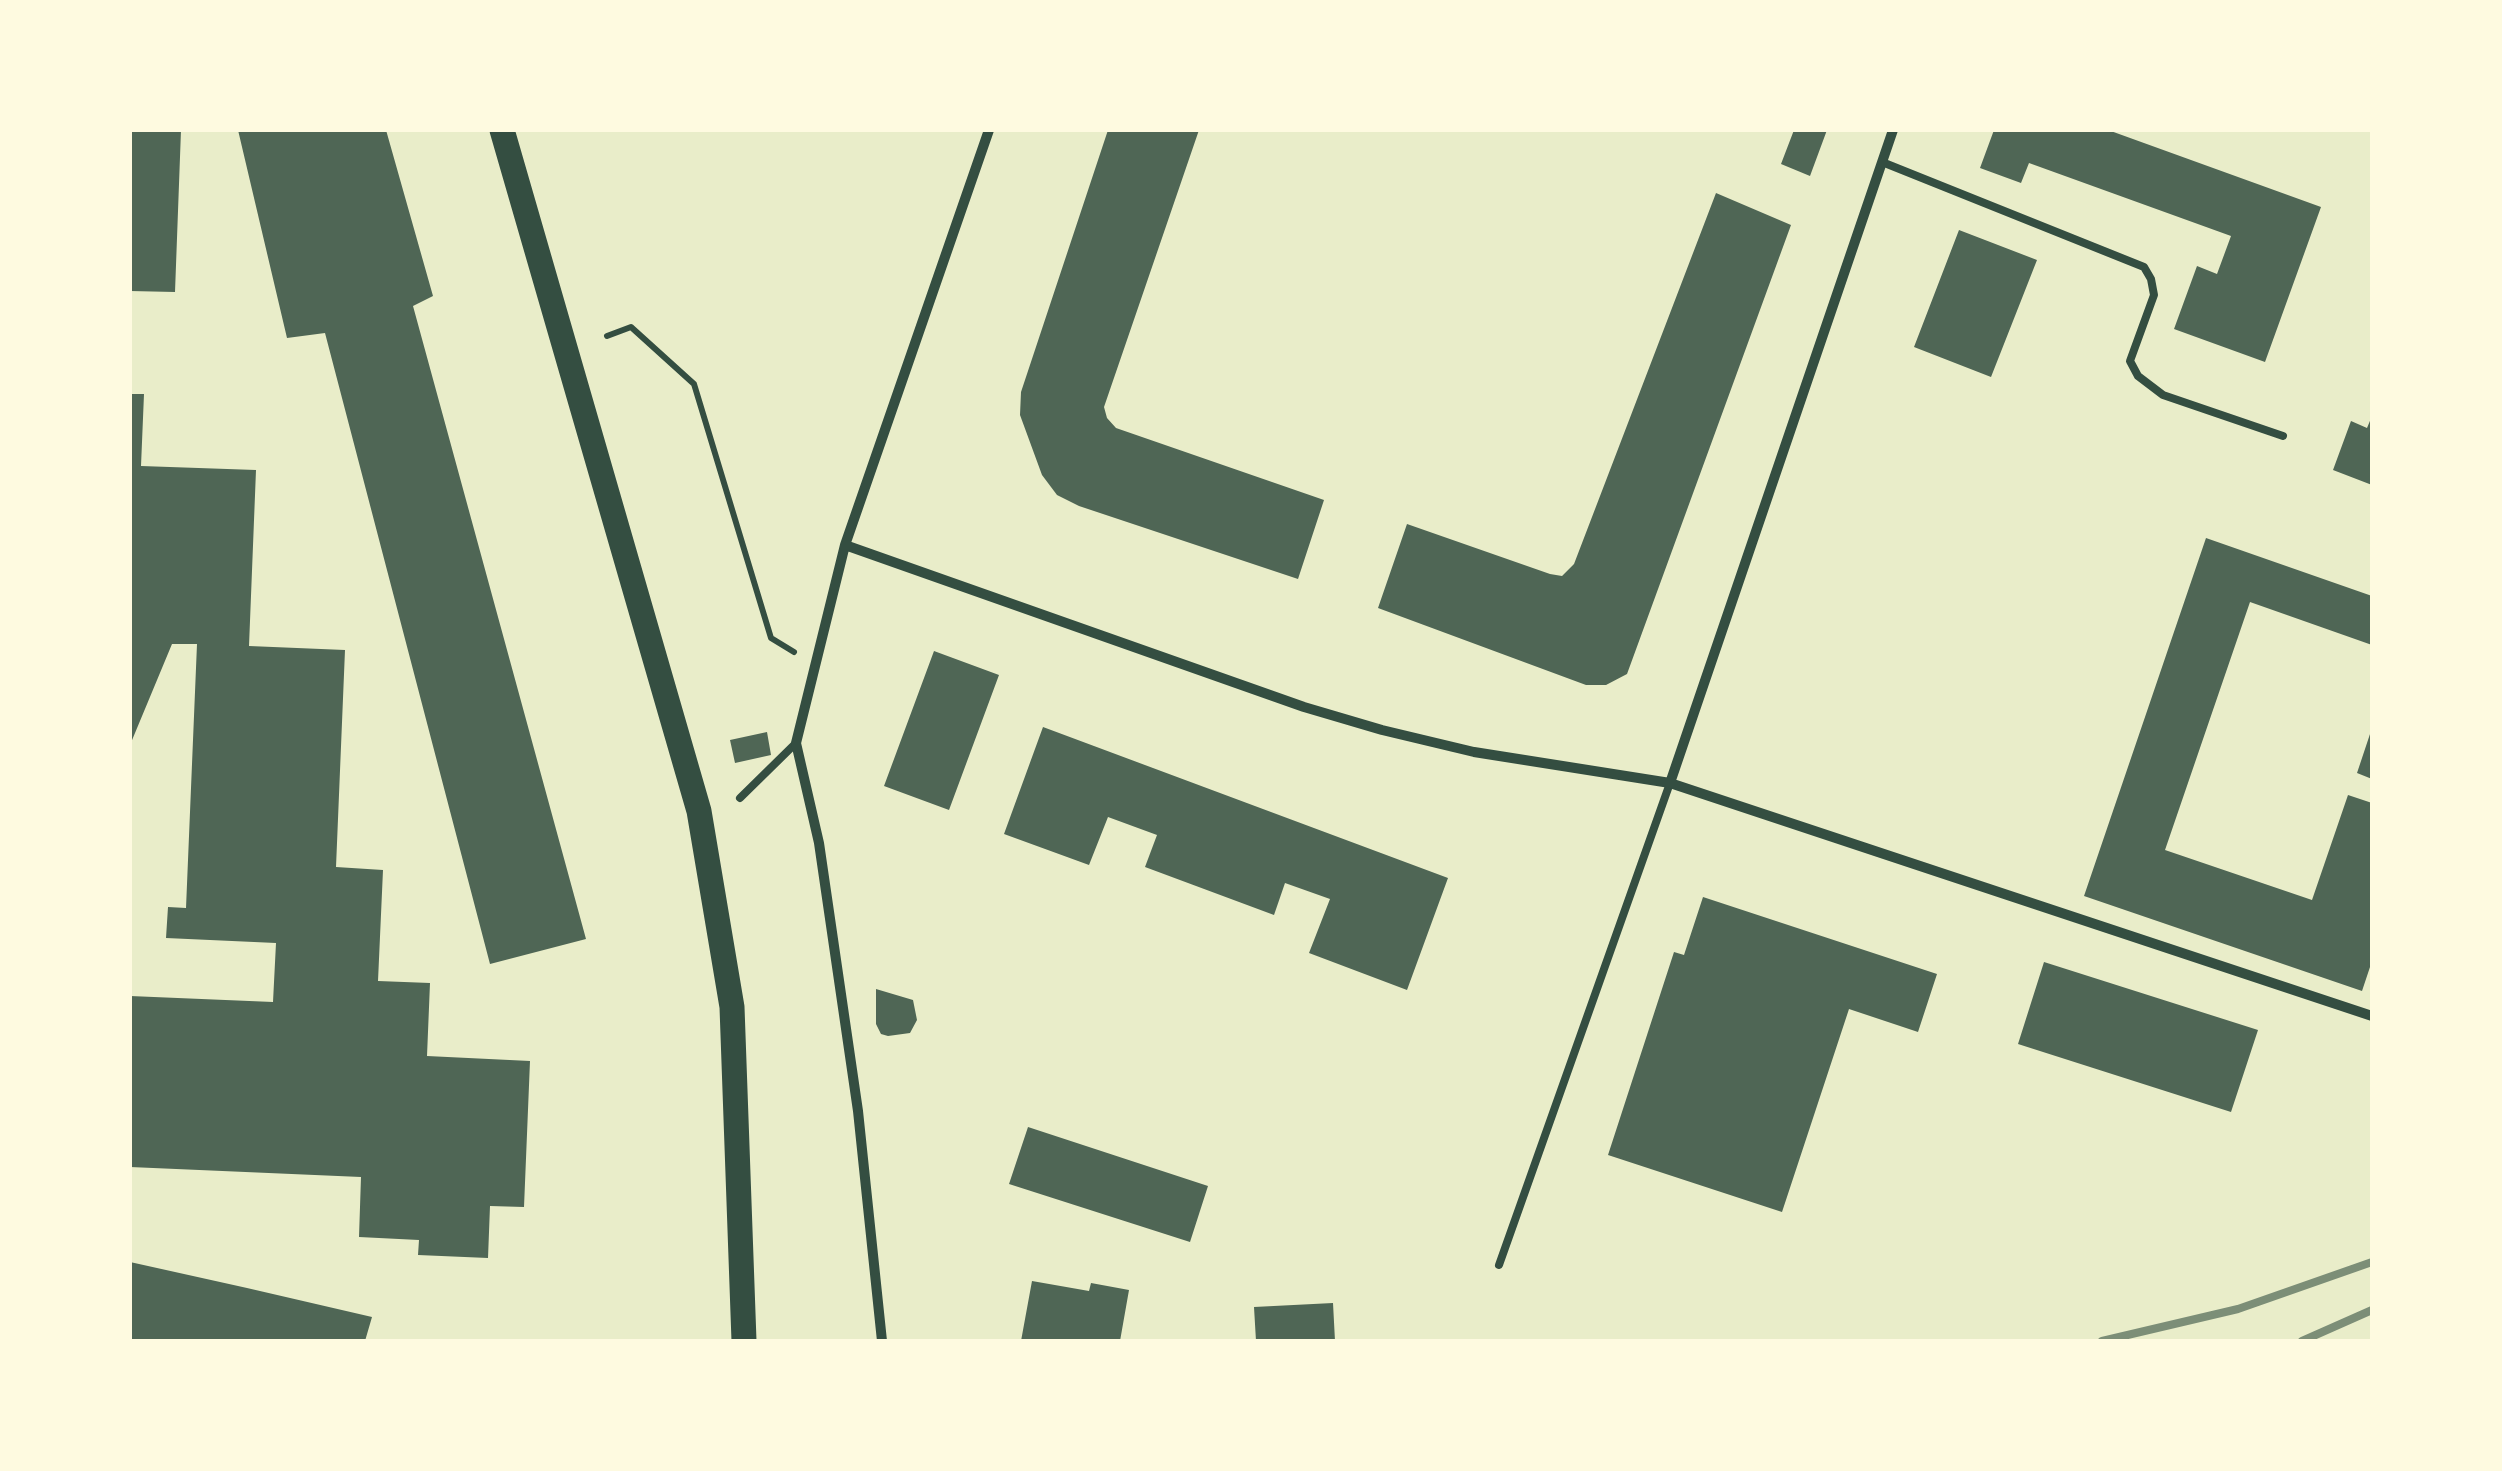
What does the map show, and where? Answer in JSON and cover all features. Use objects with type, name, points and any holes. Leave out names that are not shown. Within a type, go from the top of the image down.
[{"type":"main road","points":[[502,130],[699,810],[732,1007],[744,1341]]},
{"type":"street","points":[[882,1341],[852,1073],[819,842],[796,743],[846,545],[989,130]]},
{"type":"street","points":[[1670,783],[1893,130]]},
{"type":"street","points":[[846,545],[1304,707],[1474,752],[1670,783],[2372,1016]]},
{"type":"lane","points":[[1882,162],[2144,267],[2154,295],[2130,361],[2138,376],[2163,394],[2283,436]]},
{"type":"lane","points":[[740,798],[796,743]]},
{"type":"lane","points":[[1499,1265],[1670,783]]},
{"type":"path","points":[[607,336],[631,327],[694,384],[771,638],[816,665]]},
{"type":"building","points":[[130,130],[181,130],[175,292],[130,291]]},
{"type":"building","points":[[238,130],[386,130],[433,296],[413,306],[586,939],[490,964],[325,333],[287,338]]},
{"type":"building","points":[[1108,130],[1199,130],[1104,407],[1107,418],[1116,428],[1324,500],[1298,579],[1079,506],[1057,495],[1042,475],[1020,415],[1021,392]]},
{"type":"building","points":[[1794,130],[1827,130],[1810,176],[1781,164]]},
{"type":"building","points":[[1994,130],[2108,130],[2321,207],[2265,362],[2174,329],[2197,266],[2217,274],[2231,236],[2029,163],[2021,183],[1980,168]]},
{"type":"building","points":[[1716,193],[1791,225],[1627,674],[1606,685],[1586,685],[1378,608],[1407,524],[1550,574],[1562,576],[1574,564]]},
{"type":"building","points":[[1959,230],[2037,260],[1991,377],[1914,347]]},
{"type":"building","points":[[130,394],[144,394],[141,466],[256,470],[249,646],[345,650],[336,867],[383,870],[378,981],[430,983],[427,1056],[530,1061],[524,1207],[490,1206],[488,1258],[418,1255],[419,1240],[359,1237],[361,1177],[130,1167],[130,996],[273,1002],[276,943],[166,938],[168,907],[186,908],[197,644],[172,644],[130,745]]},
{"type":"building","points":[[2372,416],[2372,485],[2333,470],[2351,421],[2367,428]]},
{"type":"building","points":[[2206,538],[2372,596],[2372,645],[2250,602],[2165,850],[2312,900],[2348,795],[2372,803],[2372,961],[2362,991],[2084,896]]},
{"type":"building","points":[[934,651],[999,675],[949,810],[884,786]]},
{"type":"building","points":[[1043,727],[1448,878],[1407,990],[1309,953],[1330,899],[1285,883],[1274,915],[1145,867],[1157,835],[1108,817],[1089,865],[1004,834]]},
{"type":"building","points":[[2372,731],[2372,779],[2357,773]]},
{"type":"building","points":[[767,732],[771,755],[735,763],[730,740]]},
{"type":"building","points":[[1703,897],[1937,974],[1918,1032],[1849,1009],[1782,1212],[1608,1155],[1674,952],[1684,955]]},
{"type":"building","points":[[2044,962],[2258,1030],[2231,1112],[2018,1044]]},
{"type":"building","points":[[876,989],[913,1000],[917,1020],[910,1033],[881,1034],[876,1024]]},
{"type":"building","points":[[1028,1127],[1208,1186],[1190,1242],[1009,1184]]},
{"type":"building","points":[[130,1262],[372,1317],[365,1341],[130,1341]]},
{"type":"building","points":[[1032,1281],[1089,1291],[1091,1283],[1129,1290],[1120,1341],[1021,1341]]},
{"type":"building","points":[[1333,1303],[1335,1341],[1256,1341],[1254,1307]]},
{"type":"railway","points":[[2102,1341],[2238,1309],[2372,1262]]},
{"type":"railway","points":[[2302,1341],[2372,1310]]}]
